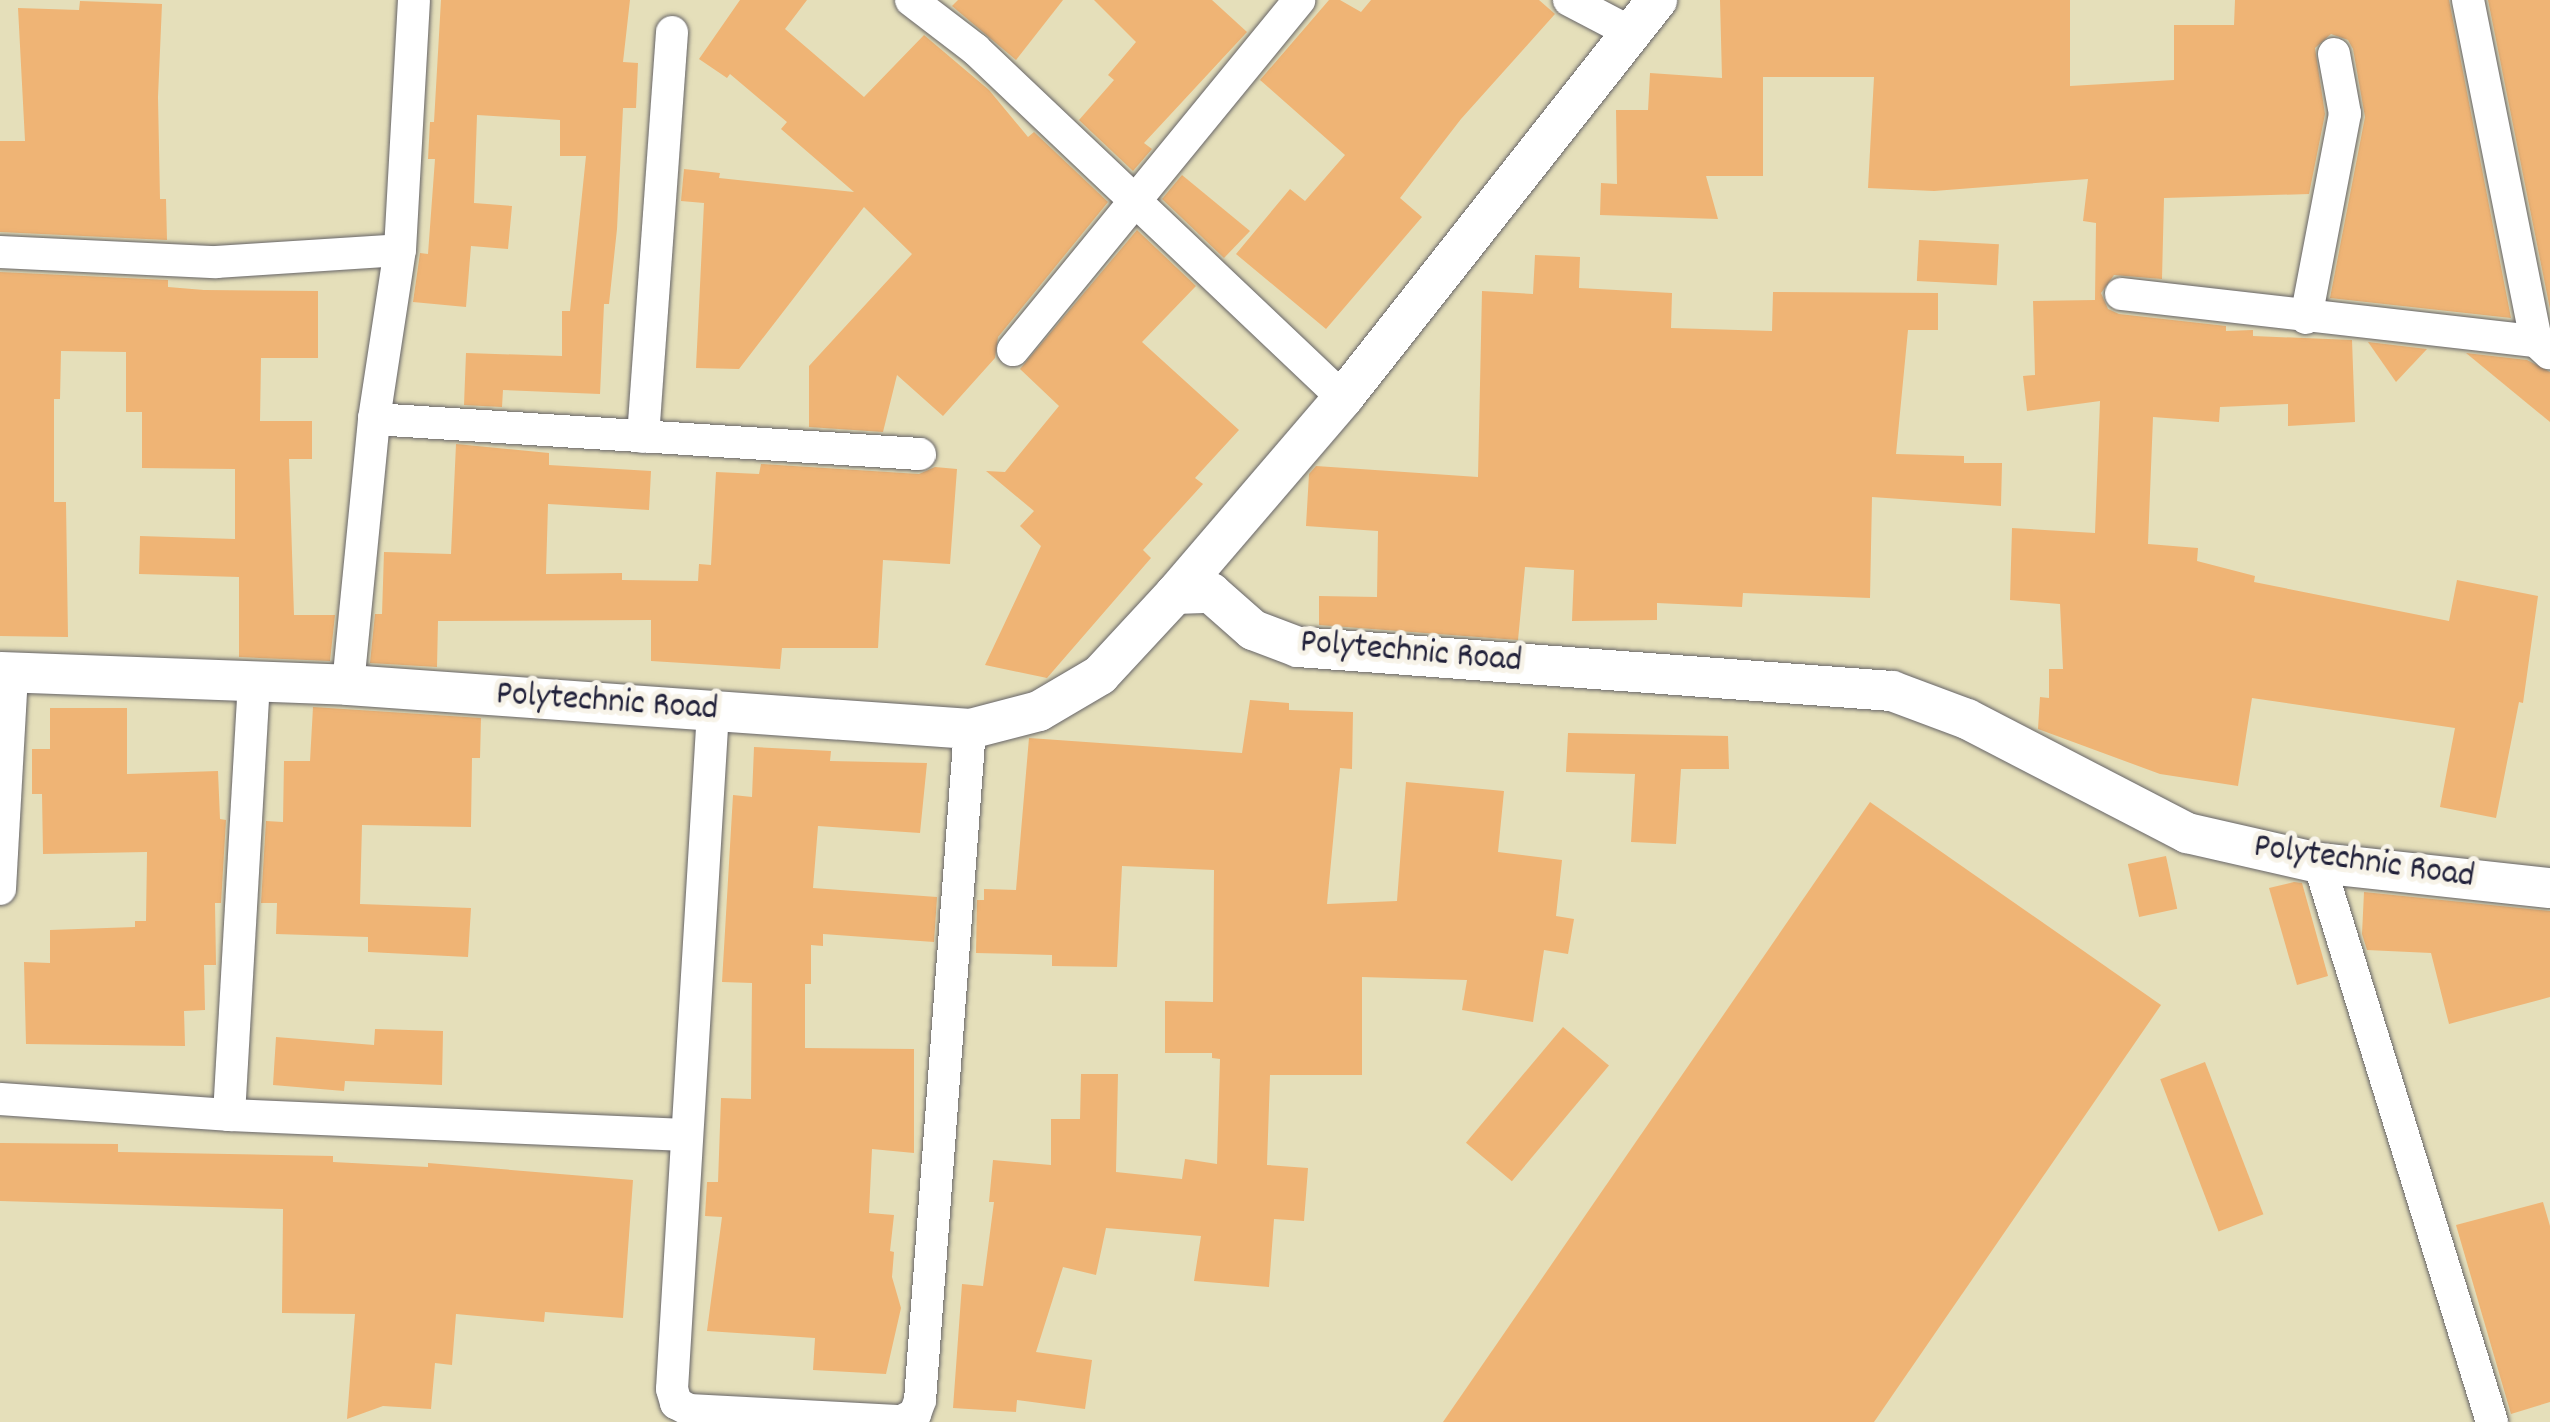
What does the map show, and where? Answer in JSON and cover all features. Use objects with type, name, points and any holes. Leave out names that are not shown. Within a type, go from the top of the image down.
[{"type":"street","points":[[348,685],[374,420],[400,250],[414,0]]},
{"type":"street","points":[[910,0],[975,49],[1343,398]]},
{"type":"street","points":[[1013,350],[1298,0]]},
{"type":"street","points":[[1570,0],[1632,32]]},
{"type":"street","points":[[1175,594],[1343,398],[1656,0]]},
{"type":"street","points":[[2122,294],[2543,347],[2468,0]]},
{"type":"street","points":[[643,437],[672,32]]},
{"type":"street","points":[[2306,318],[2345,114],[2334,54]]},
{"type":"street","points":[[0,252],[216,262],[400,250]]},
{"type":"street","points":[[374,420],[920,454]]},
{"type":"street","name":"Polytechnic Road","points":[[6,672],[348,685],[970,729],[1039,711],[1100,675],[1175,594],[1211,593],[1253,630],[1298,647],[1892,691],[1967,720],[2187,833],[2319,864],[2550,888]]},
{"type":"street","points":[[0,889],[6,672]]},
{"type":"street","points":[[229,1116],[254,681]]},
{"type":"street","points":[[714,711],[672,1389],[676,1403],[689,1410],[902,1421],[915,1414],[920,1400],[970,729]]},
{"type":"street","points":[[2319,864],[2492,1422]]},
{"type":"street","points":[[0,1099],[229,1116],[687,1134]]},
{"type":"building","points":[[441,0],[630,0],[623,62],[638,63],[636,108],[623,108],[617,229],[609,304],[604,304],[600,394],[503,390],[502,407],[464,405],[466,353],[562,356],[562,311],[570,311],[586,156],[560,156],[560,120],[477,115],[474,203],[512,206],[508,249],[471,246],[466,307],[413,302],[420,253],[428,254],[435,159],[428,159]]},
{"type":"building","points":[[740,0],[807,0],[785,29],[864,97],[924,35],[989,90],[1028,137],[1034,132],[1108,202],[998,337],[995,358],[943,416],[897,375],[883,432],[809,427],[809,366],[912,254],[864,207],[739,369],[696,368],[704,203],[681,201],[684,169],[720,173],[719,178],[854,192],[781,129],[787,122],[730,74],[727,78],[699,59]]},
{"type":"building","points":[[958,0],[1063,0],[1016,60],[952,6]]},
{"type":"building","points":[[1094,0],[1212,0],[1247,32],[1144,143],[1152,149],[1133,171],[1079,120],[1114,80],[1108,75],[1136,42]]},
{"type":"building","points":[[1329,0],[1340,0],[1361,12],[1371,0],[1539,0],[1555,14],[1461,119],[1400,198],[1422,217],[1326,329],[1236,254],[1290,189],[1305,201],[1345,155],[1260,80]]},
{"type":"building","points":[[1720,0],[2070,0],[2070,86],[2174,80],[2174,25],[2234,25],[2235,0],[2449,0],[2511,318],[2330,298],[2365,117],[2353,49],[2348,40],[2331,34],[2315,48],[2325,114],[2309,194],[2164,198],[2162,279],[2114,275],[2101,293],[2108,309],[2119,314],[2226,326],[2226,331],[2253,330],[2253,336],[2352,340],[2355,422],[2288,426],[2288,404],[2220,407],[2219,422],[2153,417],[2148,544],[2198,548],[2197,561],[2255,576],[2254,582],[2449,621],[2457,580],[2538,596],[2523,703],[2519,702],[2496,818],[2440,807],[2455,728],[2252,698],[2238,786],[2160,774],[2038,729],[2040,697],[2049,698],[2049,669],[2063,669],[2060,604],[2010,600],[2012,528],[2095,533],[2100,401],[2027,411],[2023,376],[2035,375],[2033,301],[2095,300],[2096,223],[2083,221],[2088,179],[1934,191],[1868,188],[1874,77],[1763,77],[1763,176],[1706,176],[1718,219],[1600,215],[1601,183],[1617,184],[1616,110],[1648,110],[1650,73],[1722,78]]},
{"type":"building","points":[[2488,0],[2550,0],[2550,309]]},
{"type":"building","points":[[80,1],[162,4],[158,97],[160,199],[166,199],[167,240],[0,232],[0,141],[25,141],[18,8],[79,10]]},
{"type":"building","points":[[1182,175],[1250,231],[1224,258],[1162,199]]},
{"type":"building","points":[[1137,230],[1196,286],[1142,342],[1239,430],[1195,478],[1203,484],[1143,550],[1151,558],[1047,678],[985,665],[1041,546],[1020,526],[1034,511],[986,471],[1005,472],[1059,406],[1020,369]]},
{"type":"building","points":[[1919,240],[1999,244],[1997,285],[1917,281]]},
{"type":"building","points":[[1535,255],[1580,257],[1579,288],[1672,293],[1671,328],[1772,331],[1773,292],[1938,293],[1938,330],[1908,330],[1896,454],[1964,456],[1964,463],[2002,463],[2001,506],[1872,497],[1870,598],[1743,593],[1742,607],[1657,603],[1657,620],[1572,621],[1574,570],[1525,567],[1518,640],[1319,625],[1319,596],[1377,597],[1378,531],[1306,526],[1309,474],[1316,466],[1478,477],[1482,291],[1533,294]]},
{"type":"building","points":[[0,272],[168,280],[168,287],[204,290],[318,291],[318,358],[261,358],[260,421],[312,421],[312,459],[289,459],[294,615],[335,615],[330,661],[239,657],[239,577],[139,574],[140,536],[235,539],[235,469],[142,468],[142,412],[126,412],[126,352],[61,351],[60,399],[54,399],[54,502],[66,502],[68,637],[0,636]]},
{"type":"building","points":[[2368,342],[2427,349],[2396,382]]},
{"type":"building","points":[[2466,353],[2527,360],[2550,372],[2550,422]]},
{"type":"building","points":[[456,444],[549,453],[549,465],[651,471],[649,510],[548,504],[546,574],[622,573],[622,580],[698,581],[699,564],[711,565],[716,472],[759,474],[761,464],[919,474],[935,467],[957,469],[950,564],[883,560],[878,648],[782,648],[780,669],[651,661],[651,620],[438,621],[437,667],[370,663],[375,614],[382,614],[384,552],[451,554]]},
{"type":"building","points":[[1250,700],[1289,703],[1289,710],[1353,712],[1352,769],[1340,768],[1327,904],[1397,901],[1406,782],[1504,791],[1498,852],[1562,860],[1556,916],[1574,919],[1568,954],[1544,950],[1533,1022],[1462,1010],[1467,980],[1362,977],[1362,1075],[1270,1075],[1267,1165],[1308,1168],[1304,1221],[1274,1219],[1269,1287],[1194,1281],[1201,1236],[1106,1228],[1096,1275],[1063,1267],[1036,1352],[1092,1360],[1085,1409],[1017,1400],[1016,1412],[953,1408],[962,1284],[983,1286],[994,1202],[989,1202],[993,1160],[1051,1165],[1051,1119],[1080,1119],[1081,1074],[1118,1074],[1116,1172],[1182,1179],[1185,1159],[1217,1164],[1220,1059],[1212,1058],[1212,1053],[1165,1053],[1165,1001],[1213,1002],[1214,870],[1122,866],[1117,967],[1052,966],[1052,955],[976,953],[977,900],[984,900],[984,889],[1016,890],[1029,738],[1242,753]]},
{"type":"building","points":[[313,707],[481,718],[480,758],[472,758],[471,827],[362,825],[360,904],[471,908],[468,957],[368,952],[368,937],[276,934],[277,903],[261,903],[266,821],[283,822],[284,761],[310,761]]},
{"type":"building","points":[[50,708],[127,708],[127,774],[218,771],[220,819],[226,820],[221,903],[215,903],[216,965],[204,965],[205,1010],[184,1011],[185,1046],[26,1044],[24,962],[50,963],[50,930],[135,927],[135,921],[146,921],[147,852],[43,854],[42,794],[32,794],[32,749],[50,749]]},
{"type":"building","points":[[1568,733],[1728,736],[1729,769],[1681,769],[1676,844],[1631,842],[1635,774],[1566,772]]},
{"type":"building","points":[[754,747],[831,751],[830,761],[927,763],[920,833],[818,826],[813,888],[937,897],[934,942],[823,934],[823,946],[811,945],[811,984],[805,984],[805,1048],[914,1049],[914,1153],[872,1149],[869,1213],[894,1215],[890,1251],[894,1252],[892,1277],[901,1308],[886,1374],[813,1370],[815,1338],[707,1331],[722,1217],[705,1216],[707,1182],[718,1182],[721,1098],[751,1099],[752,983],[722,982],[733,795],[752,797]]},
{"type":"building","points":[[1870,802],[2161,1005],[1874,1422],[1443,1422]]},
{"type":"building","points":[[2166,856],[2177,909],[2139,917],[2128,864]]},
{"type":"building","points":[[2302,883],[2328,976],[2297,985],[2269,888]]},
{"type":"building","points":[[2364,892],[2550,911],[2550,997],[2449,1024],[2431,953],[2367,950],[2362,934]]},
{"type":"building","points":[[1563,1027],[1609,1066],[1512,1181],[1466,1143]]},
{"type":"building","points":[[375,1029],[443,1031],[442,1085],[345,1081],[344,1091],[273,1085],[276,1037],[374,1045]]},
{"type":"building","points":[[2205,1062],[2263,1214],[2219,1231],[2160,1079]]},
{"type":"building","points":[[0,1143],[118,1144],[118,1152],[333,1156],[333,1162],[428,1167],[428,1163],[633,1180],[623,1318],[545,1312],[544,1322],[456,1314],[452,1365],[435,1363],[431,1409],[383,1406],[347,1419],[355,1314],[282,1313],[283,1209],[0,1201]]},
{"type":"building","points":[[2543,1202],[2550,1226],[2550,1402],[2511,1414],[2456,1225]]}]
